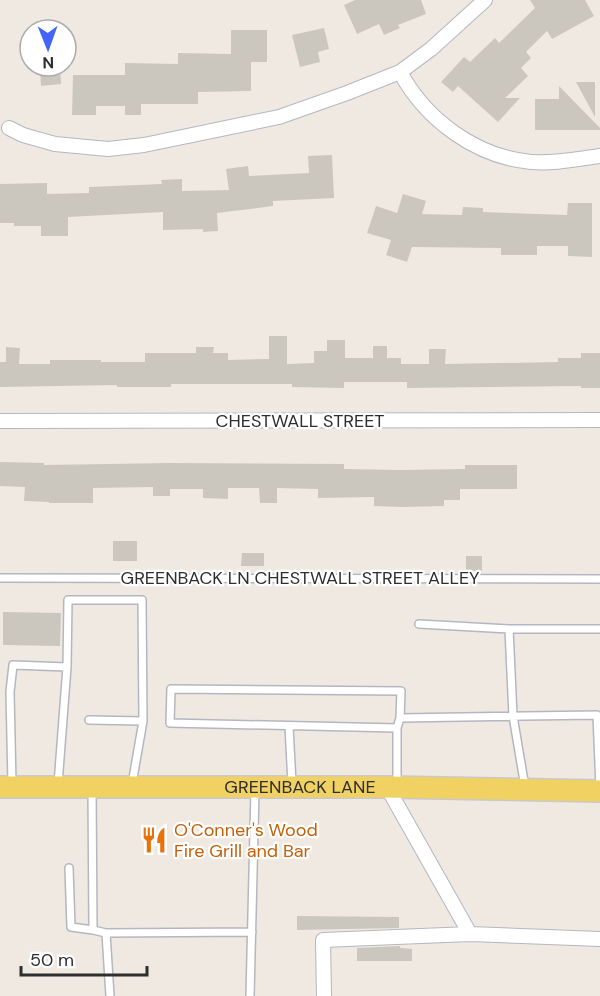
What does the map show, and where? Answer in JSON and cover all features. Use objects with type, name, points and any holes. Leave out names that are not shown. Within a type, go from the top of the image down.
[{"type":"main road","name":"GREENBACK LANE","points":[[6,787],[392,787],[600,791]]},
{"type":"street","points":[[9,128],[23,135],[79,147],[108,149],[144,145],[279,117],[400,72],[431,49],[485,0]]},
{"type":"street","points":[[400,72],[416,96],[432,114],[450,130],[485,150],[516,160],[532,162],[564,161],[600,156]]},
{"type":"street","name":"CHESTWALL STREET","points":[[0,421],[600,420]]},
{"type":"street","points":[[392,787],[470,934]]},
{"type":"street","points":[[324,996],[323,940],[470,934],[600,939]]},
{"type":"lane","name":"GREENBACK LN CHESTWALL STREET ALLEY","points":[[0,578],[600,579]]},
{"type":"lane","points":[[58,787],[67,666],[68,600],[142,600],[143,721],[131,787]]},
{"type":"lane","points":[[420,624],[509,629],[600,628]]},
{"type":"lane","points":[[509,629],[513,716],[525,790]]},
{"type":"lane","points":[[6,787],[13,665],[67,666]]},
{"type":"lane","points":[[392,787],[401,691],[171,689],[170,723],[397,728]]},
{"type":"lane","points":[[400,718],[599,714],[600,791]]},
{"type":"lane","points":[[89,720],[143,721]]},
{"type":"lane","points":[[289,726],[292,787]]},
{"type":"lane","points":[[92,787],[93,930]]},
{"type":"lane","points":[[250,996],[255,787]]},
{"type":"lane","points":[[69,868],[71,927],[106,933],[252,932]]},
{"type":"lane","points":[[106,933],[110,996]]},
{"type":"building","points":[[355,0],[421,0],[426,14],[398,25],[400,28],[384,35],[379,24],[357,34],[344,5]]},
{"type":"building","points":[[530,0],[585,0],[594,16],[552,39],[547,31],[526,52],[531,58],[521,68],[528,76],[505,98],[520,98],[498,122],[458,86],[453,92],[441,82],[464,57],[470,62],[495,38],[499,43],[535,8]]},
{"type":"building","points":[[324,28],[329,49],[318,52],[320,62],[300,67],[292,35]]},
{"type":"building","points":[[231,30],[267,30],[267,62],[251,62],[251,91],[198,92],[198,104],[141,104],[141,115],[125,115],[125,106],[96,106],[96,115],[72,115],[73,78],[78,78],[78,75],[125,75],[125,63],[178,64],[178,53],[231,54]]},
{"type":"building","points":[[41,78],[61,78],[61,84],[41,86]]},
{"type":"building","points":[[576,82],[595,82],[595,117]]},
{"type":"building","points":[[559,86],[600,130],[535,130],[535,99],[559,99]]},
{"type":"building","points":[[332,155],[334,198],[273,201],[273,206],[217,213],[218,231],[163,230],[163,212],[68,217],[68,236],[41,236],[41,226],[14,226],[14,223],[0,223],[0,184],[47,183],[47,194],[89,193],[89,187],[162,184],[161,180],[182,179],[182,191],[229,190],[226,169],[248,166],[249,176],[309,173],[308,156]]},
{"type":"building","points":[[403,194],[426,201],[422,214],[462,215],[463,207],[483,208],[483,212],[567,215],[568,203],[592,203],[592,257],[568,256],[568,246],[537,246],[537,255],[501,255],[501,248],[412,247],[407,262],[386,255],[391,240],[367,233],[376,206],[397,213]]},
{"type":"building","points":[[269,336],[287,336],[287,364],[314,363],[314,351],[327,351],[327,340],[345,340],[345,358],[373,358],[373,346],[387,346],[387,358],[401,358],[401,364],[429,364],[429,349],[446,349],[445,364],[558,362],[558,358],[581,358],[581,353],[600,353],[600,388],[581,388],[581,386],[407,388],[407,382],[344,382],[344,388],[292,387],[292,384],[0,387],[0,362],[6,362],[6,347],[20,348],[19,364],[50,364],[50,360],[145,362],[145,353],[196,353],[196,347],[214,347],[213,353],[228,353],[228,360],[269,359]]},
{"type":"building","points":[[0,462],[44,463],[44,465],[344,464],[344,469],[400,470],[465,469],[465,465],[517,465],[517,489],[460,489],[460,500],[444,500],[444,506],[374,506],[374,497],[318,498],[318,489],[277,488],[277,503],[260,503],[259,488],[228,488],[228,499],[203,498],[203,489],[170,489],[170,496],[153,496],[153,487],[93,488],[93,503],[49,503],[24,501],[25,487],[0,486]]},
{"type":"building","points":[[113,541],[137,541],[137,561],[113,561]]},
{"type":"building","points":[[242,553],[264,553],[264,566],[241,566]]},
{"type":"building","points":[[466,556],[482,556],[482,571],[466,571]]},
{"type":"building","points":[[3,612],[61,613],[60,646],[3,645]]},
{"type":"building","points":[[297,916],[399,917],[399,928],[297,930]]},
{"type":"building","points":[[400,946],[400,948],[412,949],[412,961],[357,961],[357,948]]},
{"type":"place","name":"O'Conner's Wood Fire Grill and Bar","points":[[154,840]]}]
